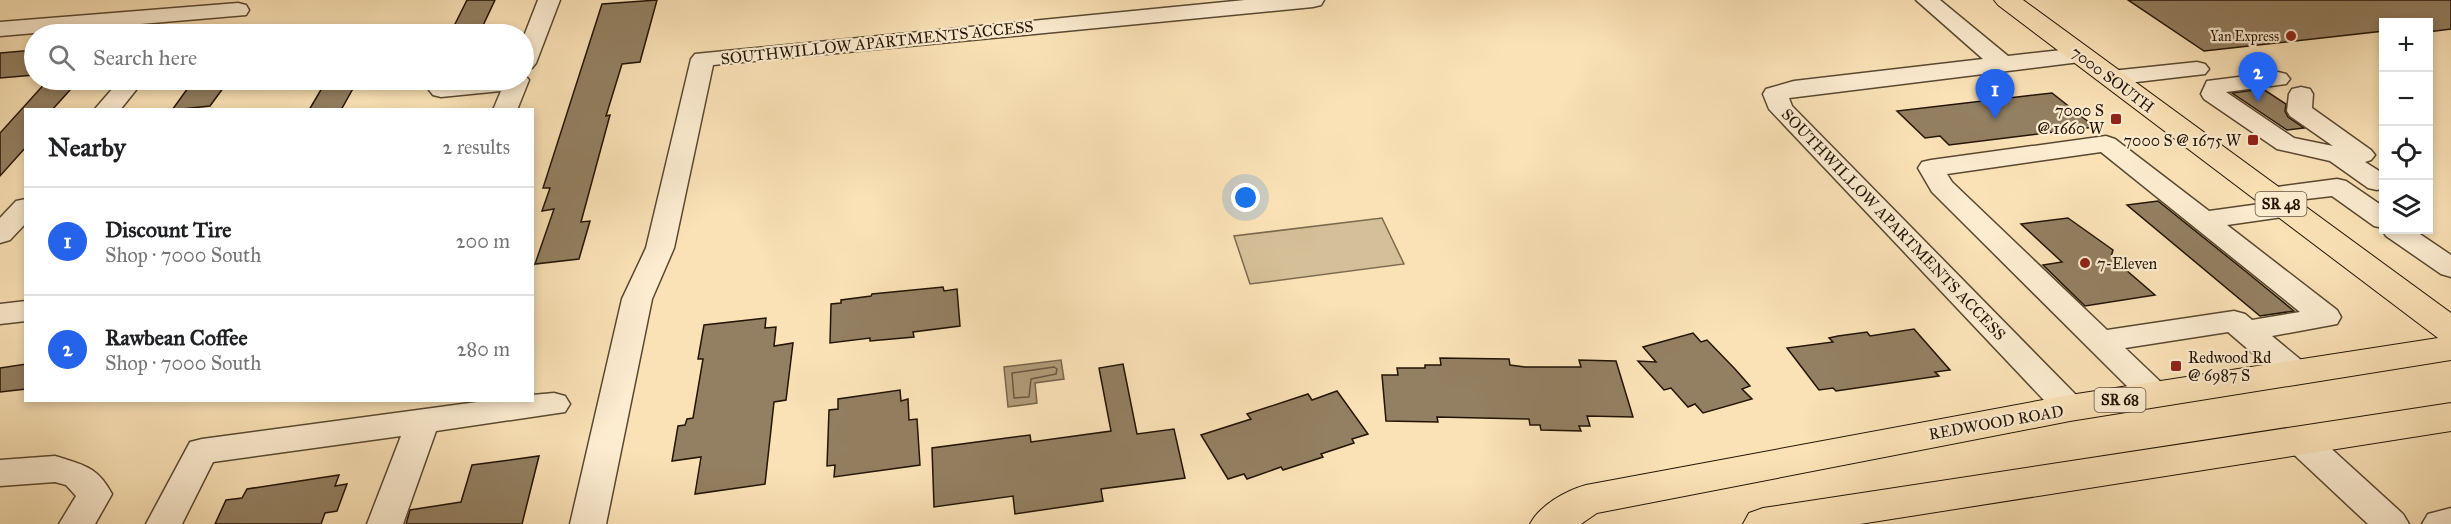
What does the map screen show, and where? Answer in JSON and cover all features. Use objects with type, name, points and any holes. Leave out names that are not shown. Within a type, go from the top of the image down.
[{"type":"main road","name":"7000 SOUTH","points":[[2007,0],[2451,330]]},
{"type":"main road","name":"REDWOOD ROAD","points":[[1550,524],[1586,500],[2070,408],[2451,348]]},
{"type":"main road","points":[[1763,524],[2451,417]]},
{"type":"street","points":[[534,36],[549,0]]},
{"type":"street","name":"SOUTHWILLOW APARTMENTS ACCESS","points":[[588,524],[638,298],[660,248],[703,59],[1313,0]]},
{"type":"street","points":[[1927,0],[2003,64],[2080,55]]},
{"type":"street","points":[[51,24],[246,5]]},
{"type":"street","points":[[211,24],[246,5]]},
{"type":"street","points":[[0,29],[24,27]]},
{"type":"street","name":"SOUTHWILLOW APARTMENTS ACCESS","points":[[2003,64],[1794,88],[1775,94],[1781,109],[2070,408]]},
{"type":"street","points":[[2111,78],[2197,69]]},
{"type":"street","points":[[2278,79],[2216,86],[2213,94],[2286,144],[2338,155],[2379,176]]},
{"type":"street","points":[[108,108],[123,90]]},
{"type":"street","points":[[506,108],[512,90]]},
{"type":"street","points":[[2301,94],[2299,111],[2379,175]]},
{"type":"street","points":[[2156,395],[1941,186],[1931,168],[2106,144],[2326,317],[2245,331]]},
{"type":"street","points":[[2203,220],[2337,187],[2379,217]]},
{"type":"street","points":[[0,204],[24,201]]},
{"type":"street","points":[[0,234],[24,209]]},
{"type":"street","points":[[2402,234],[2451,268]]},
{"type":"street","points":[[0,314],[24,311]]},
{"type":"street","points":[[2101,341],[2234,321],[2296,373]]},
{"type":"street","points":[[164,524],[202,452],[554,404]]},
{"type":"street","points":[[385,524],[423,422]]},
{"type":"street","points":[[2301,441],[2391,524]]},
{"type":"street","points":[[0,473],[55,469],[78,476],[95,494],[77,524]]},
{"type":"street","points":[[2440,524],[2451,522]]},
{"type":"shaded area","points":[[1382,218],[1404,264],[1250,284],[1234,236]]},
{"type":"water","points":[[1061,360],[1064,379],[1035,383],[1037,403],[1008,407],[1004,367]]},
{"type":"building","points":[[467,0],[495,0],[484,24],[455,24]]},
{"type":"building","points":[[657,0],[640,62],[622,64],[606,116],[610,115],[581,222],[590,221],[579,259],[535,264],[554,209],[542,211],[550,188],[543,188],[602,4]]},
{"type":"building","points":[[2128,0],[2451,0],[2451,29],[2433,31],[2433,18],[2379,18],[2379,32],[2204,51]]},
{"type":"building","points":[[24,51],[24,76],[0,78],[0,53]]},
{"type":"building","points":[[2263,89],[2286,104],[2285,111],[2288,117],[2304,128],[2287,130],[2232,93]]},
{"type":"building","points":[[39,90],[70,90],[54,108],[24,108],[24,149],[0,176],[0,133]]},
{"type":"building","points":[[186,90],[222,90],[210,106],[173,108]]},
{"type":"building","points":[[321,90],[352,90],[342,108],[310,108]]},
{"type":"building","points":[[2052,93],[2095,127],[1949,145],[1940,136],[1925,138],[1897,111]]},
{"type":"building","name":"7-Eleven","points":[[2158,201],[2294,311],[2260,316],[2127,205]]},
{"type":"building","name":"7-Eleven","points":[[2068,218],[2113,250],[2111,257],[2155,295],[2085,306],[2043,265],[2062,262],[2021,224]]},
{"type":"building","points":[[943,287],[944,291],[957,289],[960,326],[913,332],[914,337],[870,341],[870,338],[830,343],[831,304],[872,294]]},
{"type":"building","points":[[766,318],[765,328],[776,327],[774,346],[793,343],[786,400],[774,402],[765,484],[695,494],[701,457],[672,461],[678,426],[685,425],[687,419],[693,418],[703,359],[698,359],[704,325]]},
{"type":"building","points":[[1914,329],[1950,370],[1935,372],[1939,376],[1836,391],[1833,388],[1819,390],[1787,348],[1833,342],[1829,338],[1838,336],[1867,332],[1870,336]]},
{"type":"building","points":[[1693,333],[1701,342],[1707,340],[1735,369],[1750,386],[1742,389],[1752,399],[1703,413],[1695,404],[1688,407],[1671,388],[1664,390],[1638,361],[1656,362],[1643,347]]},
{"type":"building","points":[[1440,358],[1509,359],[1510,365],[1525,367],[1581,367],[1579,360],[1616,361],[1633,417],[1587,416],[1590,426],[1579,426],[1581,431],[1541,430],[1540,425],[1530,425],[1529,419],[1437,417],[1438,422],[1386,421],[1382,375],[1398,375],[1397,368],[1425,368],[1425,365],[1441,365]]},
{"type":"building","points":[[24,364],[24,389],[0,392],[0,368]]},
{"type":"building","points":[[1123,364],[1137,434],[1174,429],[1185,478],[1101,489],[1103,501],[1015,514],[1013,496],[934,507],[932,448],[1030,435],[1031,442],[1111,431],[1099,368]]},
{"type":"building","points":[[900,390],[901,401],[908,399],[909,420],[917,419],[920,465],[834,477],[835,465],[827,466],[829,410],[838,409],[838,399]]},
{"type":"building","points":[[1337,391],[1368,434],[1352,439],[1354,443],[1321,454],[1323,457],[1283,470],[1281,467],[1247,479],[1244,474],[1228,479],[1201,435],[1251,419],[1247,414],[1308,394],[1312,400]]},
{"type":"building","points":[[539,456],[522,524],[406,524],[410,510],[461,502],[472,465]]},
{"type":"building","points":[[339,475],[335,486],[347,484],[337,511],[325,513],[321,524],[215,524],[226,500],[242,498],[247,489]]},
{"type":"place","name":"Yan Express","points":[[2291,36]]},
{"type":"place","name":"Rawbean Coffee","points":[[2258,102]]},
{"type":"place","name":"Discount Tire","points":[[1995,119]]},
{"type":"place","name":"7000 S @ 1660 W","points":[[2116,119]]},
{"type":"place","name":"7000 S @ 1675 W","points":[[2253,140]]},
{"type":"place","name":"7-Eleven","points":[[2085,263]]},
{"type":"place","name":"Redwood Rd @ 6987 S","points":[[2176,366]]}]
